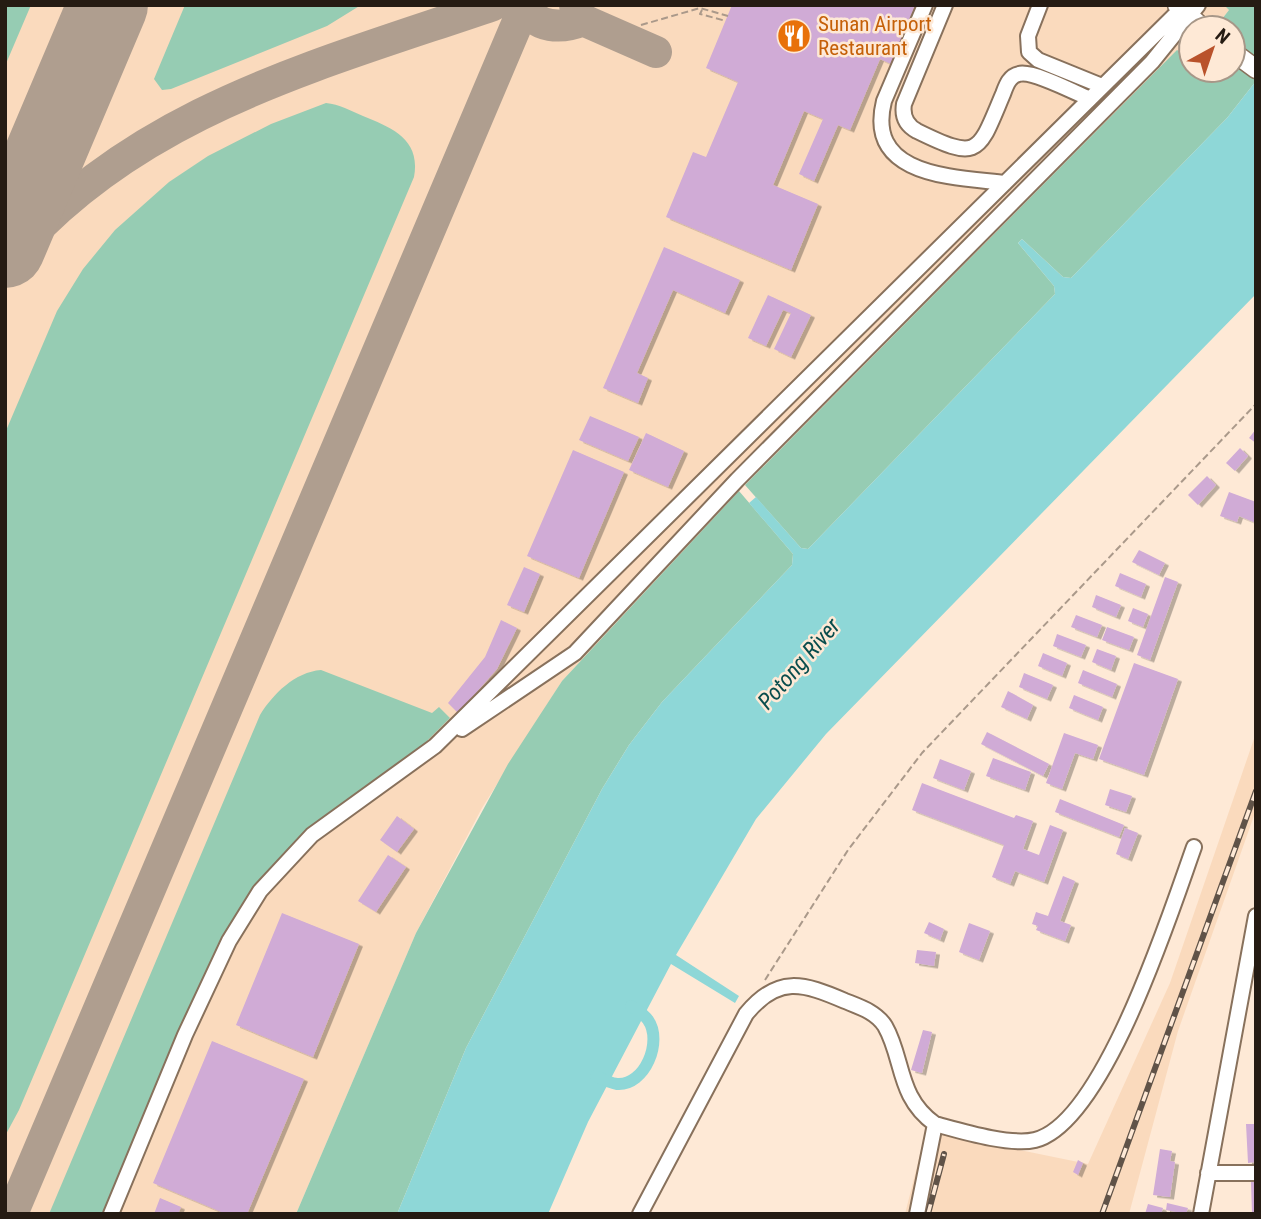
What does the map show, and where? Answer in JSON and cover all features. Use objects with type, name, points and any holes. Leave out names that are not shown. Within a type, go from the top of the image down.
[{"type":"street","points":[[925,5],[884,101],[880,124],[885,141],[894,153],[908,164],[939,175],[1005,183]]},
{"type":"street","points":[[945,5],[904,104],[904,117],[911,128],[960,150],[972,150],[982,143],[1009,80],[1019,74],[1030,74],[1090,99]]},
{"type":"street","points":[[1040,5],[1028,36],[1029,52],[1038,60],[1102,86]]},
{"type":"street","points":[[435,747],[1102,86],[1186,12]]},
{"type":"street","points":[[111,1214],[184,1035],[229,940],[260,891],[312,835],[435,747],[575,653],[737,480],[1152,62],[1186,12]]},
{"type":"street","points":[[640,1214],[746,1014],[759,998],[785,986],[814,988],[879,1018],[886,1028],[908,1091],[924,1116],[935,1124],[1020,1142],[1048,1136],[1065,1120],[1103,1071],[1133,1007],[1194,846]]},
{"type":"street","points":[[1201,1214],[1256,916]]},
{"type":"street","points":[[917,1214],[935,1124]]},
{"type":"street","points":[[1208,1173],[1256,1174]]},
{"type":"path","points":[[641,25],[702,9],[728,16]]},
{"type":"path","points":[[702,9],[700,14],[726,21]]},
{"type":"path","points":[[763,982],[848,850],[922,752],[1256,404]]},
{"type":"shaded area","points":[[5,5],[1224,5],[1229,10],[1226,14],[1177,14],[1177,51],[745,485],[562,681],[482,808],[416,933],[296,1214],[5,1214]]},
{"type":"shaded area","points":[[1256,733],[1256,810],[1178,1031],[1129,1214],[905,1214],[926,1131],[1088,1164],[1170,983]]},
{"type":"green space","points":[[5,5],[31,5],[5,66]]},
{"type":"green space","points":[[185,5],[361,5],[327,26],[171,89],[162,90],[154,79]]},
{"type":"green space","points":[[1224,5],[1256,5],[1256,81],[1227,118],[1071,278],[1063,277],[1022,239],[1018,243],[1054,286],[1055,294],[808,549],[801,548],[745,485],[1177,50],[1177,84],[1247,84],[1247,14],[1226,14],[1229,10]]},
{"type":"green space","points":[[326,103],[340,106],[374,121],[402,137],[413,153],[414,177],[19,1110],[5,1136],[5,433],[57,311],[83,269],[115,230],[169,182],[208,156],[271,124]]},
{"type":"green space","points":[[739,491],[793,554],[792,565],[662,702],[629,745],[602,789],[466,1048],[397,1214],[296,1214],[416,933],[508,764],[562,681]]},
{"type":"green space","points":[[321,670],[432,713],[439,707],[450,718],[420,748],[369,785],[236,917],[214,954],[104,1214],[49,1214],[260,715],[271,699],[286,685],[302,675]]},
{"type":"water","name":"Potong River","points":[[1256,81],[1256,294],[826,734],[756,819],[676,955],[739,996],[735,1003],[671,964],[588,1122],[548,1214],[397,1214],[466,1048],[602,789],[629,745],[662,702],[792,565],[793,554],[749,503],[756,497],[801,548],[808,549],[1055,294],[1054,286],[1018,243],[1022,239],[1063,277],[1071,278],[1227,118]]},
{"type":"building","points":[[732,5],[915,5],[891,64],[880,59],[850,130],[838,125],[814,181],[799,174],[823,119],[804,111],[773,185],[818,204],[791,270],[666,217],[693,152],[706,157],[738,82],[706,68]]},
{"type":"building","points":[[664,247],[740,280],[725,313],[673,290],[637,373],[648,378],[638,403],[603,388]]},
{"type":"building","points":[[768,295],[811,315],[791,357],[774,349],[791,313],[783,310],[766,346],[748,338]]},
{"type":"building","points":[[590,416],[639,437],[628,461],[579,440]]},
{"type":"building","points":[[1256,429],[1256,443],[1249,438]]},
{"type":"building","points":[[646,433],[684,451],[668,487],[629,470]]},
{"type":"building","points":[[1240,448],[1248,456],[1235,471],[1226,463]]},
{"type":"building","points":[[573,450],[624,472],[579,578],[527,556]]},
{"type":"building","points":[[1207,476],[1216,485],[1198,505],[1188,495]]},
{"type":"building","points":[[1229,492],[1256,502],[1256,523],[1239,516],[1237,522],[1220,516]]},
{"type":"building","points":[[1139,550],[1165,563],[1159,575],[1132,562]]},
{"type":"building","points":[[524,567],[540,574],[524,612],[507,605]]},
{"type":"building","points":[[1120,573],[1146,584],[1141,597],[1115,586]]},
{"type":"building","points":[[1165,577],[1178,582],[1150,660],[1137,655]]},
{"type":"building","points":[[1096,595],[1121,605],[1116,617],[1092,607]]},
{"type":"building","points":[[1133,608],[1148,614],[1143,627],[1128,621]]},
{"type":"building","points":[[1076,615],[1102,625],[1097,637],[1071,627]]},
{"type":"building","points":[[501,620],[517,628],[497,669],[458,713],[448,703],[485,657]]},
{"type":"building","points":[[1107,627],[1134,637],[1129,650],[1102,640]]},
{"type":"building","points":[[1057,634],[1086,645],[1081,657],[1053,646]]},
{"type":"building","points":[[1097,649],[1116,656],[1111,670],[1092,662]]},
{"type":"building","points":[[1043,653],[1067,663],[1062,676],[1038,666]]},
{"type":"building","points":[[1134,663],[1178,679],[1144,775],[1099,759]]},
{"type":"building","points":[[1083,670],[1117,684],[1112,697],[1078,683]]},
{"type":"building","points":[[1024,673],[1053,685],[1047,699],[1019,687]]},
{"type":"building","points":[[1008,691],[1033,705],[1027,719],[1001,707]]},
{"type":"building","points":[[1074,695],[1103,707],[1098,720],[1069,708]]},
{"type":"building","points":[[987,732],[1049,764],[1043,776],[981,744]]},
{"type":"building","points":[[1064,733],[1098,745],[1093,759],[1075,753],[1062,789],[1046,783]]},
{"type":"building","points":[[993,758],[1031,772],[1025,790],[986,776]]},
{"type":"building","points":[[940,759],[971,771],[964,790],[933,778]]},
{"type":"building","points":[[922,783],[1014,818],[1016,815],[1033,821],[1023,849],[1039,855],[1050,825],[1063,830],[1044,882],[1015,871],[1010,884],[992,877],[1004,845],[912,810]]},
{"type":"building","points":[[1110,789],[1132,796],[1126,812],[1105,805]]},
{"type":"building","points":[[1060,799],[1124,825],[1119,837],[1055,812]]},
{"type":"building","points":[[397,816],[414,829],[397,852],[380,840]]},
{"type":"building","points":[[1125,828],[1138,833],[1128,859],[1116,854]]},
{"type":"building","points":[[388,855],[406,867],[376,912],[358,901]]},
{"type":"building","points":[[1063,876],[1075,881],[1060,921],[1071,925],[1065,941],[1036,930],[1038,926],[1032,924],[1036,912],[1048,916]]},
{"type":"building","points":[[282,913],[359,944],[313,1057],[236,1025]]},
{"type":"building","points":[[929,922],[944,929],[940,940],[924,933]]},
{"type":"building","points":[[969,923],[990,931],[979,960],[959,952]]},
{"type":"building","points":[[917,950],[936,952],[934,966],[915,963]]},
{"type":"building","points":[[923,1030],[932,1032],[922,1073],[911,1070]]},
{"type":"building","points":[[212,1041],[304,1079],[247,1214],[226,1214],[153,1183]]},
{"type":"building","points":[[1246,1124],[1256,1124],[1256,1162],[1248,1163]]},
{"type":"building","points":[[1160,1149],[1172,1151],[1170,1161],[1175,1162],[1170,1197],[1153,1195]]},
{"type":"building","points":[[1078,1160],[1083,1163],[1078,1175],[1073,1172]]},
{"type":"building","points":[[1251,1182],[1256,1182],[1256,1214],[1252,1214]]},
{"type":"building","points":[[160,1198],[181,1207],[178,1214],[154,1214]]},
{"type":"building","points":[[1167,1203],[1188,1208],[1186,1214],[1166,1210]]},
{"type":"building","points":[[1148,1204],[1163,1208],[1161,1214],[1145,1214]]},
{"type":"waterway","points":[[596,1076],[617,1084],[627,1083],[636,1078],[649,1061],[652,1029],[646,1018],[631,1006]]},
{"type":"taxiway","points":[[5,264],[55,212],[109,168],[167,132],[229,101],[293,74],[493,5]]},
{"type":"taxiway","points":[[525,5],[535,19],[542,23],[558,26],[583,20]]},
{"type":"taxiway","points":[[12,1214],[525,5]]},
{"type":"taxiway","points":[[575,5],[583,20],[656,52]]},
{"type":"runway","points":[[5,248],[108,5]]},
{"type":"railway","points":[[1102,1214],[1256,791]]},
{"type":"railway","points":[[928,1214],[944,1154]]},
{"type":"place","name":"Sunan Airport Restaurant","points":[[794,36]]}]
